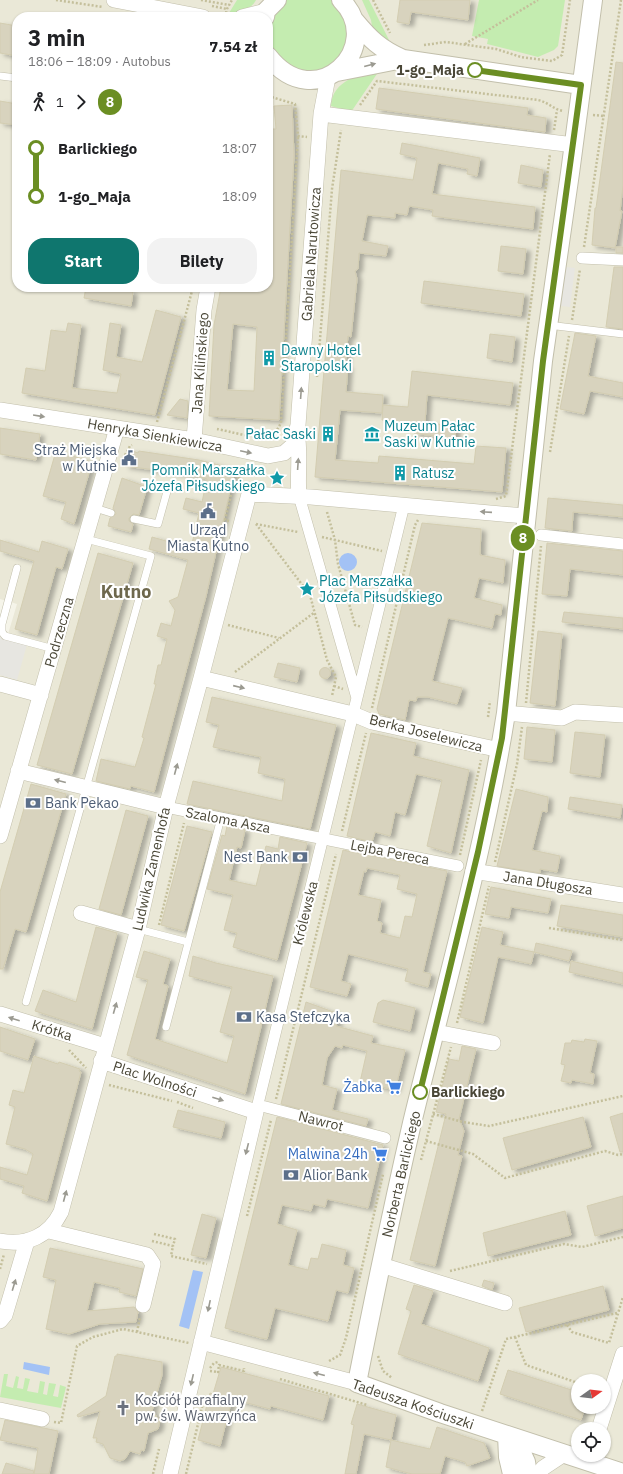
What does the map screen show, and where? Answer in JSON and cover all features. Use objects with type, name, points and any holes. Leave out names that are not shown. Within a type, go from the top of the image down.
[{"type":"street","points":[[114,0],[177,12]]},
{"type":"street","name":"Norberta Barlickiego","points":[[357,1383],[412,1124],[436,1032],[466,868],[500,750],[506,713],[525,516],[547,325],[574,145],[593,0]]},
{"type":"street","points":[[255,12],[270,6]]},
{"type":"street","points":[[347,7],[372,41],[385,52],[403,59],[581,85]]},
{"type":"street","points":[[333,74],[347,61],[355,46],[356,33],[347,7]]},
{"type":"street","points":[[273,62],[280,70],[294,78],[310,81],[333,74],[403,59]]},
{"type":"street","name":"Gabriela Narutowicza","points":[[297,432],[321,114],[333,74]]},
{"type":"street","points":[[321,114],[574,145]]},
{"type":"street","points":[[582,258],[623,260]]},
{"type":"street","name":"Jana Kilińskiego","points":[[194,440],[204,310],[207,292]]},
{"type":"street","name":"Henryka Sienkiewicza","points":[[0,410],[194,440],[268,456],[284,453],[293,445],[297,432]]},
{"type":"street","name":"Podrzeczna","points":[[0,836],[117,428]]},
{"type":"street","points":[[297,432],[300,447],[297,480],[299,496],[357,698]]},
{"type":"street","points":[[404,505],[354,714],[201,678],[236,520],[249,494],[299,496],[404,505],[525,516]]},
{"type":"street","points":[[541,535],[623,544]]},
{"type":"street","name":"Ludwika Zamenhofa","points":[[101,1061],[138,929],[166,807],[201,678]]},
{"type":"street","points":[[0,684],[41,695]]},
{"type":"street","points":[[506,713],[562,718],[575,712],[623,715]]},
{"type":"street","name":"Berka Joselewicza","points":[[354,714],[372,722],[500,750]]},
{"type":"street","name":"Królewska","points":[[257,1108],[354,714]]},
{"type":"street","name":"Szaloma Asza","points":[[18,771],[166,807],[322,839]]},
{"type":"street","name":"Lejba Pereca","points":[[322,839],[466,868]]},
{"type":"street","name":"Jana Długosza","points":[[466,868],[623,895]]},
{"type":"street","points":[[81,913],[138,929]]},
{"type":"street","name":"Krótka","points":[[0,1014],[105,1046]]},
{"type":"street","points":[[436,1032],[493,1043]]},
{"type":"street","name":"Plac Wolności","points":[[49,1231],[55,1224],[61,1212],[101,1061],[257,1108]]},
{"type":"street","points":[[170,1474],[195,1343],[257,1108]]},
{"type":"street","name":"Nawrot","points":[[257,1108],[274,1109],[385,1138]]},
{"type":"street","points":[[0,1241],[27,1241],[38,1238],[49,1231],[147,1255],[153,1264],[143,1305]]},
{"type":"street","points":[[0,1321],[5,1315],[27,1241]]},
{"type":"street","points":[[381,1265],[505,1303]]},
{"type":"street","name":"Tadeusza Kościuszki","points":[[195,1343],[357,1383],[511,1437],[571,1455]]},
{"type":"street","points":[[601,1422],[623,1354]]},
{"type":"street","points":[[0,1410],[42,1419]]},
{"type":"street","points":[[511,1437],[508,1457],[512,1474]]},
{"type":"street","points":[[511,1437],[526,1462],[528,1474]]},
{"type":"street","points":[[538,1474],[543,1468],[564,1454]]},
{"type":"street","name":"Tadeusza Kościuszki","points":[[599,1462],[623,1473]]},
{"type":"lane","points":[[0,76],[12,77]]},
{"type":"lane","points":[[547,325],[623,334]]},
{"type":"lane","points":[[134,519],[158,524],[168,488]]},
{"type":"lane","points":[[94,508],[111,513]]},
{"type":"lane","points":[[26,1002],[151,556],[86,539]]},
{"type":"lane","points":[[17,568],[2,624],[2,632],[5,636],[54,649]]},
{"type":"lane","points":[[166,1027],[220,818]]},
{"type":"lane","points":[[138,929],[188,942]]},
{"type":"path","points":[[201,0],[229,5]]},
{"type":"path","points":[[227,12],[232,0]]},
{"type":"path","points":[[373,0],[391,35]]},
{"type":"path","points":[[464,44],[538,0]]},
{"type":"path","points":[[418,45],[446,42],[464,44],[496,49],[521,57],[552,62],[562,55],[570,0]]},
{"type":"path","points":[[604,116],[621,0]]},
{"type":"path","points":[[316,381],[332,190],[341,130],[377,81],[547,101],[557,110],[506,496],[496,499],[488,498]]},
{"type":"path","points":[[248,435],[270,437],[275,433],[281,423],[298,136],[295,104],[273,97]]},
{"type":"path","points":[[298,136],[340,139]]},
{"type":"path","points":[[156,423],[192,292]]},
{"type":"path","points":[[231,495],[225,520],[236,520],[256,524],[310,595],[327,660],[336,677],[329,708]]},
{"type":"path","points":[[323,498],[335,540],[407,557]]},
{"type":"path","points":[[245,1224],[365,734],[370,730],[374,715],[372,709],[415,525],[419,519],[423,519]]},
{"type":"path","points":[[232,674],[315,612]]},
{"type":"path","points":[[227,625],[280,638]]},
{"type":"path","points":[[156,934],[185,820],[183,810]]},
{"type":"path","points":[[549,928],[623,940]]},
{"type":"path","points":[[433,1114],[463,1122],[489,1126],[623,1096]]},
{"type":"path","points":[[426,1141],[473,1154],[504,1178],[605,1151],[618,1155],[623,1154]]},
{"type":"path","points":[[326,1360],[331,1361],[340,1355],[344,1344],[384,1171]]},
{"type":"path","points":[[154,1234],[175,1238],[171,1256],[207,1264]]},
{"type":"path","points":[[450,1271],[564,1244],[582,1247],[623,1237]]},
{"type":"path","points":[[145,1240],[173,1246]]},
{"type":"path","points":[[567,1325],[572,1332],[609,1344],[623,1297]]},
{"type":"path","points":[[474,1409],[482,1412],[506,1340],[617,1313]]},
{"type":"path","points":[[42,1419],[61,1423],[77,1346],[87,1339],[123,1330],[195,1343]]},
{"type":"path","points":[[515,1337],[526,1365],[571,1381]]},
{"type":"path","points":[[378,1352],[383,1371],[393,1379]]},
{"type":"path","points":[[208,1378],[214,1362],[222,1360]]},
{"type":"path","points":[[230,1363],[252,1370]]},
{"type":"path","points":[[210,1371],[218,1372],[219,1365],[244,1371],[244,1368]]},
{"type":"path","points":[[274,1377],[371,1406]]},
{"type":"path","points":[[186,1474],[205,1392]]},
{"type":"path","points":[[154,1474],[159,1449]]},
{"type":"shaded area","points":[[0,0],[623,0],[623,1474],[0,1474],[0,661],[17,604],[0,599]]},
{"type":"shaded area","points":[[566,267],[575,268],[570,307],[561,306]]},
{"type":"shaded area","points":[[0,633],[28,641],[17,680],[0,675]]},
{"type":"green space","points":[[237,0],[256,0],[248,8],[241,11],[230,12]]},
{"type":"green space","points":[[286,0],[333,0],[350,26],[341,60],[308,75],[278,59],[273,53],[273,17],[280,5]]},
{"type":"green space","points":[[362,0],[369,0],[389,40],[382,39],[373,32],[371,20]]},
{"type":"green space","points":[[479,0],[565,0],[558,46],[554,50],[538,57],[487,44],[488,39],[472,36]]},
{"type":"green space","points":[[381,68],[351,112],[331,106],[336,90],[342,84],[357,76]]},
{"type":"green space","points":[[4,1374],[8,1374],[6,1386],[13,1388],[16,1376],[19,1377],[17,1388],[23,1389],[25,1378],[30,1379],[27,1391],[38,1393],[40,1381],[45,1382],[43,1394],[47,1395],[49,1383],[56,1384],[53,1396],[58,1397],[60,1385],[66,1387],[61,1408],[0,1397]]},
{"type":"water","points":[[344,553],[352,553],[357,558],[355,569],[352,571],[344,571],[339,566],[339,558]]},
{"type":"water","points":[[193,1270],[203,1272],[189,1329],[179,1326]]},
{"type":"water","points":[[24,1362],[50,1367],[49,1375],[23,1369]]},
{"type":"building","points":[[400,0],[470,0],[468,20],[411,12],[409,24],[397,22]]},
{"type":"building","points":[[0,23],[12,25],[12,55],[0,53]]},
{"type":"building","points":[[616,62],[623,63],[623,186],[620,211],[622,211],[615,248],[592,245],[595,208]]},
{"type":"building","points":[[379,88],[528,108],[527,115],[546,118],[545,132],[376,109]]},
{"type":"building","points":[[0,101],[12,103],[12,124],[0,123]]},
{"type":"building","points":[[292,105],[294,155],[279,420],[209,416],[214,325],[220,292],[273,292],[273,129],[276,129],[274,106]],"holes":[[[233,324],[257,327],[254,391],[227,390]]]},
{"type":"building","points":[[402,143],[480,158],[477,176],[467,174],[468,169],[438,163],[432,194],[535,207],[533,229],[432,216],[433,210],[409,206],[407,215],[395,213],[395,218],[367,215],[362,241],[388,246],[386,256],[359,253],[358,269],[355,271],[357,279],[351,337],[348,336],[345,366],[348,366],[346,392],[383,395],[382,413],[340,410],[335,460],[378,463],[379,456],[474,464],[476,446],[506,448],[502,492],[315,477],[341,170],[413,180],[417,158],[400,154]]},
{"type":"building","points":[[521,165],[543,170],[541,187],[518,183]]},
{"type":"building","points":[[501,246],[526,249],[523,274],[498,271]]},
{"type":"building","points":[[616,247],[623,247],[623,253],[616,253]]},
{"type":"building","points":[[614,267],[623,267],[623,329],[606,327]]},
{"type":"building","points":[[424,281],[524,294],[521,316],[421,303]]},
{"type":"building","points":[[85,292],[133,292],[131,306],[84,298]]},
{"type":"building","points":[[156,310],[181,317],[155,415],[22,393],[26,368],[45,371],[51,330],[66,332],[68,323],[81,325],[72,388],[117,393],[121,374],[103,370],[110,323],[121,325],[116,357],[142,362]]},
{"type":"building","points":[[575,333],[596,336],[588,376],[623,383],[623,397],[590,391],[584,414],[560,409]]},
{"type":"building","points":[[490,334],[515,337],[512,362],[487,358]]},
{"type":"building","points":[[412,371],[513,383],[510,405],[427,395],[425,422],[456,427],[455,439],[414,433],[415,423],[382,420],[383,405],[408,407]]},
{"type":"building","points":[[180,399],[188,401],[187,418],[167,415]]},
{"type":"building","points":[[0,428],[40,434],[36,460],[0,454]]},
{"type":"building","points":[[130,450],[138,453],[139,451],[199,460],[235,469],[206,596],[154,792],[131,786],[130,789],[96,781],[101,759],[135,767],[144,738],[142,737],[156,684],[154,684],[158,665],[161,665],[167,639],[157,636],[161,623],[171,626],[175,610],[169,601],[178,597],[188,560],[149,549],[152,537],[191,548],[199,513],[183,509],[186,498],[202,502],[207,479],[193,475],[125,466]]},
{"type":"building","points":[[56,451],[89,461],[88,465],[91,466],[74,524],[61,519],[66,502],[43,496]]},
{"type":"building","points":[[122,478],[147,487],[139,515],[133,514],[129,518],[129,521],[133,524],[131,532],[108,526],[110,518],[116,514],[113,508]]},
{"type":"building","points":[[548,498],[623,505],[623,517],[573,512],[572,531],[545,528]]},
{"type":"building","points":[[422,523],[481,529],[480,555],[505,560],[503,583],[479,578],[474,598],[502,605],[501,615],[495,614],[492,628],[448,618],[432,681],[462,688],[457,704],[428,697],[417,697],[416,701],[409,700],[405,720],[379,714],[377,709]]},
{"type":"building","points":[[0,540],[39,552],[42,541],[68,549],[62,569],[56,567],[37,635],[15,629],[34,561],[0,551]]},
{"type":"building","points":[[547,543],[623,551],[623,575],[570,569],[567,596],[542,594]]},
{"type":"building","points":[[98,553],[133,563],[72,774],[37,765]]},
{"type":"building","points":[[564,612],[623,618],[623,629],[562,622]]},
{"type":"building","points":[[538,631],[562,634],[555,706],[530,703]]},
{"type":"building","points":[[278,663],[300,668],[297,682],[274,677]]},
{"type":"building","points":[[323,668],[327,668],[329,669],[329,677],[323,678],[320,675],[320,671]]},
{"type":"building","points":[[212,697],[336,725],[310,829],[187,804],[193,781],[282,801],[285,779],[258,773],[261,757],[213,747],[219,725],[206,722]]},
{"type":"building","points":[[527,727],[555,730],[552,762],[524,759]]},
{"type":"building","points":[[575,732],[605,735],[600,777],[570,773]]},
{"type":"building","points":[[371,733],[416,743],[413,756],[469,770],[451,853],[427,846],[442,780],[416,774],[405,815],[395,812],[390,836],[375,832],[372,842],[347,836]]},
{"type":"building","points":[[31,784],[66,794],[26,932],[15,929],[3,969],[0,969],[0,892]]},
{"type":"building","points":[[516,789],[548,797],[547,812],[542,811],[532,850],[560,856],[557,872],[540,869],[540,873],[497,866]]},
{"type":"building","points":[[570,797],[622,805],[620,818],[568,809]]},
{"type":"building","points":[[126,810],[148,816],[121,915],[99,909]]},
{"type":"building","points":[[187,826],[212,832],[184,931],[161,925]]},
{"type":"building","points":[[227,826],[245,830],[241,848],[237,847],[229,880],[256,886],[266,846],[278,849],[280,837],[307,843],[277,960],[233,947],[237,933],[224,930],[233,895],[207,889],[222,835],[225,836]]},
{"type":"building","points":[[343,850],[447,871],[423,972],[431,974],[428,987],[405,981],[408,969],[348,954],[341,981],[351,984],[347,996],[310,987]],"holes":[[[367,868],[400,875],[397,889],[417,894],[412,917],[405,916],[400,938],[380,933],[382,923],[377,921],[381,900],[358,895],[364,871],[366,872]]]},
{"type":"building","points":[[491,887],[551,899],[548,913],[511,907],[509,918],[485,914]]},
{"type":"building","points":[[561,905],[623,915],[623,937],[557,926]]},
{"type":"building","points":[[96,927],[117,933],[92,1029],[35,1011],[43,990],[76,1002]]},
{"type":"building","points":[[482,927],[503,932],[500,945],[534,952],[531,964],[498,957],[483,1023],[460,1017]]},
{"type":"building","points":[[536,943],[572,951],[569,961],[534,952]]},
{"type":"building","points":[[144,951],[170,959],[163,984],[168,986],[155,1039],[227,1063],[234,1036],[220,1032],[232,987],[189,976],[193,956],[216,963],[273,976],[245,1094],[127,1055],[148,980],[136,977]]},
{"type":"building","points":[[571,961],[623,973],[623,984],[569,972]]},
{"type":"building","points":[[383,1000],[415,1008],[410,1031],[373,1022],[378,1003]]},
{"type":"building","points":[[306,1002],[339,1014],[336,1026],[373,1036],[371,1043],[405,1050],[395,1090],[360,1082],[367,1051],[343,1045],[342,1048],[335,1046],[327,1058],[322,1085],[337,1089],[332,1110],[368,1119],[366,1126],[281,1104]]},
{"type":"building","points":[[0,1027],[35,1039],[28,1060],[0,1051]]},
{"type":"building","points":[[585,1039],[597,1041],[590,1073],[594,1074],[593,1084],[572,1080],[571,1083],[561,1081],[565,1065],[561,1064],[565,1043],[571,1043],[572,1040],[584,1042]]},
{"type":"building","points":[[462,1046],[476,1049],[459,1119],[464,1131],[458,1155],[462,1156],[435,1266],[410,1260],[446,1114],[436,1112],[449,1059],[459,1061]]},
{"type":"building","points":[[34,1056],[80,1069],[79,1071],[81,1072],[47,1201],[22,1193],[24,1186],[0,1179],[0,1167],[27,1175],[33,1154],[25,1149],[6,1144],[15,1107],[9,1105],[13,1090],[24,1093]]},
{"type":"building","points":[[178,1110],[225,1122],[221,1138],[173,1127]]},
{"type":"building","points":[[623,1113],[623,1152],[620,1152],[610,1117]]},
{"type":"building","points":[[277,1117],[383,1145],[368,1208],[327,1199],[325,1207],[313,1204],[311,1211],[282,1205],[277,1224],[297,1230],[288,1265],[308,1270],[311,1258],[318,1259],[322,1244],[346,1250],[343,1265],[354,1268],[348,1293],[336,1290],[328,1321],[275,1308],[267,1339],[225,1328]]},
{"type":"building","points":[[583,1117],[591,1147],[512,1170],[503,1138]]},
{"type":"building","points":[[623,1196],[623,1228],[595,1236],[587,1206]]},
{"type":"building","points":[[565,1211],[571,1235],[488,1256],[483,1233]]},
{"type":"building","points":[[202,1214],[216,1218],[206,1258],[191,1255]]},
{"type":"building","points":[[50,1248],[143,1269],[136,1296],[119,1292],[120,1288],[94,1282],[87,1311],[134,1307],[138,1312],[136,1322],[100,1324],[69,1334],[46,1329],[56,1280],[43,1277]]},
{"type":"building","points":[[484,1280],[494,1283],[492,1290],[482,1286]]},
{"type":"building","points":[[414,1285],[433,1291],[421,1324],[489,1348],[478,1381],[398,1354],[411,1311],[406,1309]]},
{"type":"building","points":[[603,1286],[609,1310],[526,1332],[519,1308]]},
{"type":"building","name":"Kościół parafialny pw. św. Wawrzyńca","points":[[117,1354],[162,1362],[162,1375],[152,1411],[160,1421],[158,1429],[148,1433],[144,1451],[141,1450],[140,1454],[130,1451],[125,1459],[120,1461],[110,1458],[103,1444],[96,1442],[97,1438],[93,1438],[100,1411],[78,1417],[77,1415],[106,1396],[115,1356],[117,1356]]},
{"type":"building","points":[[221,1367],[329,1396],[323,1420],[271,1406],[270,1409],[232,1399],[220,1446],[198,1440],[210,1393],[213,1394]]},
{"type":"building","points":[[508,1370],[571,1390],[571,1414],[583,1414],[581,1420],[500,1394]]},
{"type":"building","points":[[357,1404],[396,1415],[391,1440],[364,1434],[356,1474],[345,1474],[354,1425],[351,1424]]},
{"type":"building","points":[[5,1420],[58,1431],[49,1474],[34,1474],[38,1448],[0,1440]]},
{"type":"building","points":[[437,1427],[484,1443],[490,1458],[467,1466],[465,1462],[445,1456],[440,1474],[412,1474],[386,1467],[391,1440],[430,1449]]},
{"type":"building","points":[[6,1463],[34,1471],[33,1474],[2,1474]]},
{"type":"bus line","name":"8","points":[[420,1092],[436,1032],[478,852],[498,762],[506,713],[522,549],[543,361],[581,85],[475,70]]},
{"type":"place","name":"1-go_Maja","points":[[475,70]]},
{"type":"place","name":"Dawny Hotel Staropolski","points":[[269,358]]},
{"type":"place","name":"Pałac Saski","points":[[328,434]]},
{"type":"place","name":"Muzeum Pałac Saski w Kutnie","points":[[372,434]]},
{"type":"place","name":"Straż Miejska w Kutnie","points":[[129,458]]},
{"type":"place","name":"Ratusz","points":[[400,473]]},
{"type":"place","name":"Pomnik Marszałka Józefa Piłsudskiego","points":[[277,478]]},
{"type":"place","name":"Urząd Miasta Kutno","points":[[208,511]]},
{"type":"place","name":"Plac Marszałka Józefa Piłsudskiego","points":[[307,589]]},
{"type":"place","name":"Bank Pekao","points":[[33,803]]},
{"type":"place","name":"Nest Bank","points":[[300,857]]},
{"type":"place","name":"Kasa Stefczyka","points":[[244,1017]]},
{"type":"place","name":"Żabka","points":[[394,1087]]},
{"type":"place","name":"Barlickiego","points":[[420,1092]]},
{"type":"place","name":"Malwina 24h","points":[[380,1154]]},
{"type":"place","name":"Alior Bank","points":[[291,1175]]},
{"type":"place","name":"Kościół parafialny pw. św. Wawrzyńca","points":[[123,1408]]},
{"type":"district","name":"Kutno","points":[[126,592]]}]
